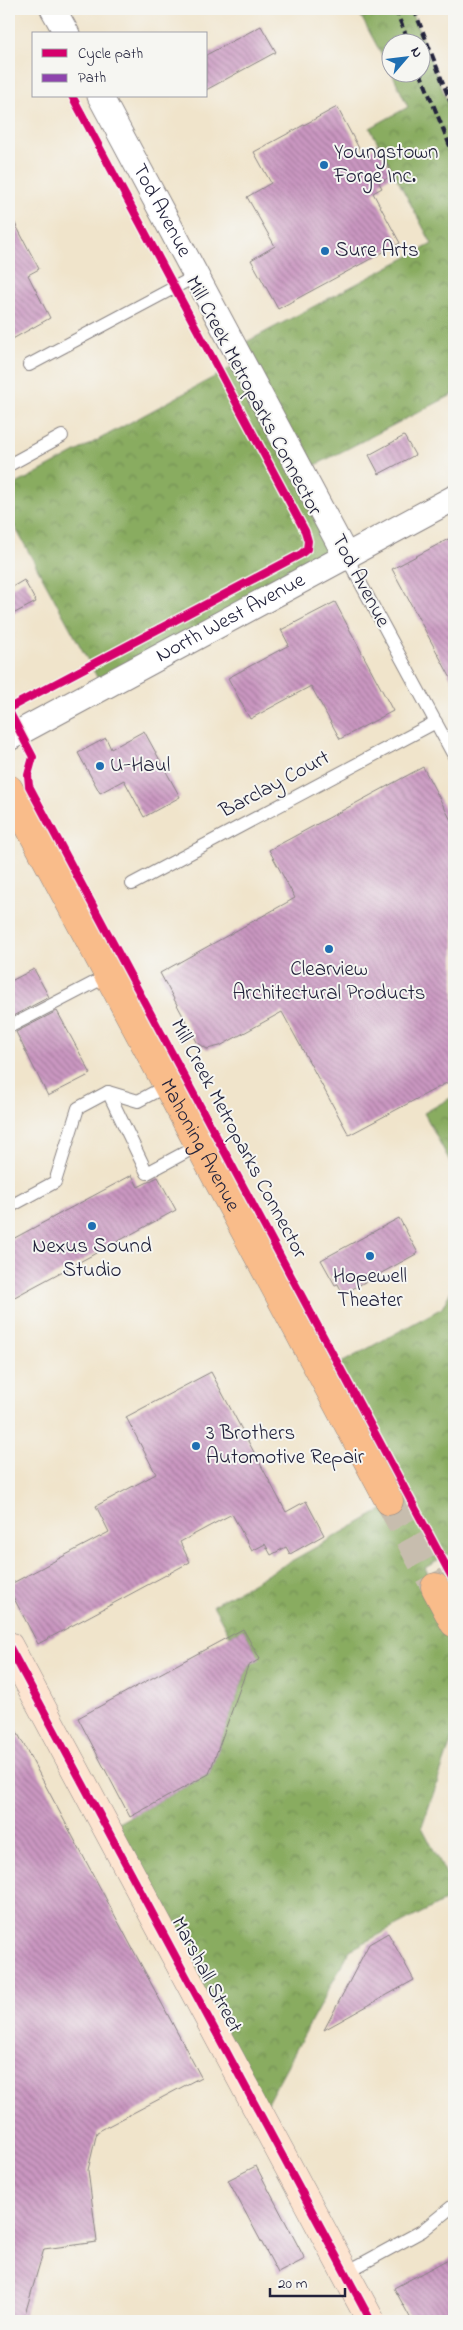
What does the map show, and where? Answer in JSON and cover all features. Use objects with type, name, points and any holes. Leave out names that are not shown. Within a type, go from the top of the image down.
[{"type":"main road","name":"Mahoning Avenue","points":[[9,789],[389,1501]]},
{"type":"main road","points":[[435,1587],[452,1614]]},
{"type":"street","points":[[53,9],[66,32]]},
{"type":"street","name":"Tod Avenue","points":[[101,98],[347,558]]},
{"type":"street","name":"North West Avenue","points":[[9,738],[347,558],[454,498]]},
{"type":"street","name":"Marshall Street","points":[[9,1646],[372,2321]]},
{"type":"lane","points":[[29,365],[196,276]]},
{"type":"lane","points":[[9,465],[62,436]]},
{"type":"lane","name":"Tod Avenue","points":[[347,558],[454,756]]},
{"type":"lane","name":"Barclay Court","points":[[132,884],[436,722]]},
{"type":"lane","points":[[9,1027],[109,975]]},
{"type":"lane","points":[[9,1207],[55,1182],[78,1108],[108,1092],[138,1101],[168,1085]]},
{"type":"lane","points":[[108,1092],[147,1172],[199,1145]]},
{"type":"lane","points":[[346,2273],[422,2231],[454,2205]]},
{"type":"green space","points":[[357,9],[410,9],[419,32],[380,32],[380,52]]},
{"type":"green space","points":[[430,59],[454,118],[454,394],[302,472],[347,558],[103,688],[9,516],[9,488],[242,362],[235,348],[432,244],[370,128],[408,107],[396,82],[430,82]]},
{"type":"green space","points":[[454,1096],[454,1169],[424,1113]]},
{"type":"green space","points":[[454,1259],[454,1551],[425,1568],[454,1623],[454,1733],[422,1827],[454,1889],[454,1896],[350,1950],[261,2114],[107,1829],[209,1774],[248,1666],[259,1659],[244,1629],[230,1636],[213,1605],[391,1505],[321,1374],[442,1308],[453,1287]]},
{"type":"building","points":[[261,26],[276,52],[208,89],[208,54]]},
{"type":"building","points":[[337,107],[362,154],[377,146],[393,175],[379,183],[382,188],[373,193],[400,243],[278,309],[251,260],[275,246],[247,197],[271,183],[254,152]]},
{"type":"building","points":[[9,212],[39,269],[28,275],[50,318],[9,341]]},
{"type":"building","points":[[404,436],[415,455],[379,474],[369,455]]},
{"type":"building","points":[[454,536],[454,684],[392,569]]},
{"type":"building","points":[[24,580],[36,602],[9,616],[9,589]]},
{"type":"building","points":[[335,602],[393,711],[340,739],[311,686],[250,719],[228,678],[289,645],[281,630]]},
{"type":"building","points":[[144,731],[180,797],[144,817],[124,780],[100,793],[78,753],[106,738],[111,749]]},
{"type":"building","name":"Clearview Architectural Products","points":[[423,767],[454,826],[454,1079],[349,1135],[282,1012],[220,1046],[207,1049],[197,1042],[160,973],[295,898],[269,850]]},
{"type":"building","points":[[34,969],[49,997],[9,1018],[9,982]]},
{"type":"building","points":[[57,1011],[91,1074],[48,1096],[16,1032]]},
{"type":"building","name":"Nexus Sound Studio","points":[[132,1175],[138,1187],[158,1177],[176,1210],[9,1300],[9,1241]]},
{"type":"building","name":"Hopewell Theater","points":[[399,1218],[418,1253],[343,1294],[338,1284],[335,1285],[321,1260]]},
{"type":"building","points":[[211,1372],[286,1512],[306,1501],[324,1535],[290,1554],[286,1547],[271,1555],[265,1544],[252,1551],[232,1514],[180,1542],[190,1562],[38,1644],[9,1589],[9,1585],[109,1532],[96,1506],[156,1474],[126,1417]]},
{"type":"building","points":[[243,1629],[260,1659],[248,1666],[209,1774],[130,1817],[78,1718]]},
{"type":"building","points":[[9,1717],[201,2077],[97,2132],[88,2170],[97,2242],[44,2249],[23,2321],[9,2321]]},
{"type":"building","points":[[388,1933],[414,1980],[324,2030],[369,1944]]},
{"type":"building","points":[[256,2166],[305,2259],[278,2273],[228,2180]]},
{"type":"building","points":[[454,2256],[454,2321],[412,2321],[394,2288]]},
{"type":"tunnel","points":[[389,1501],[435,1587]]},
{"type":"railway","points":[[395,9],[405,32]]},
{"type":"railway","points":[[414,9],[454,111]]},
{"type":"railway","points":[[424,82],[454,156]]},
{"type":"cycle path","name":"Mill Creek Metroparks Connector","points":[[9,708],[301,554],[307,549],[308,541],[305,531],[73,98]]},
{"type":"cycle path","name":"Mill Creek Metroparks Connector","points":[[9,711],[33,757],[28,775],[29,786],[454,1581]]},
{"type":"cycle path","points":[[9,1646],[371,2321]]},
{"type":"place","name":"Youngstown Forge Inc.","points":[[324,165]]},
{"type":"place","name":"Sure Arts","points":[[325,251]]},
{"type":"place","name":"U-Haul","points":[[100,766]]},
{"type":"place","name":"Clearview Architectural Products","points":[[329,949]]},
{"type":"place","name":"Nexus Sound Studio","points":[[92,1226]]},
{"type":"place","name":"Hopewell Theater","points":[[370,1256]]},
{"type":"place","name":"3 Brothers Automotive Repair","points":[[196,1446]]}]
